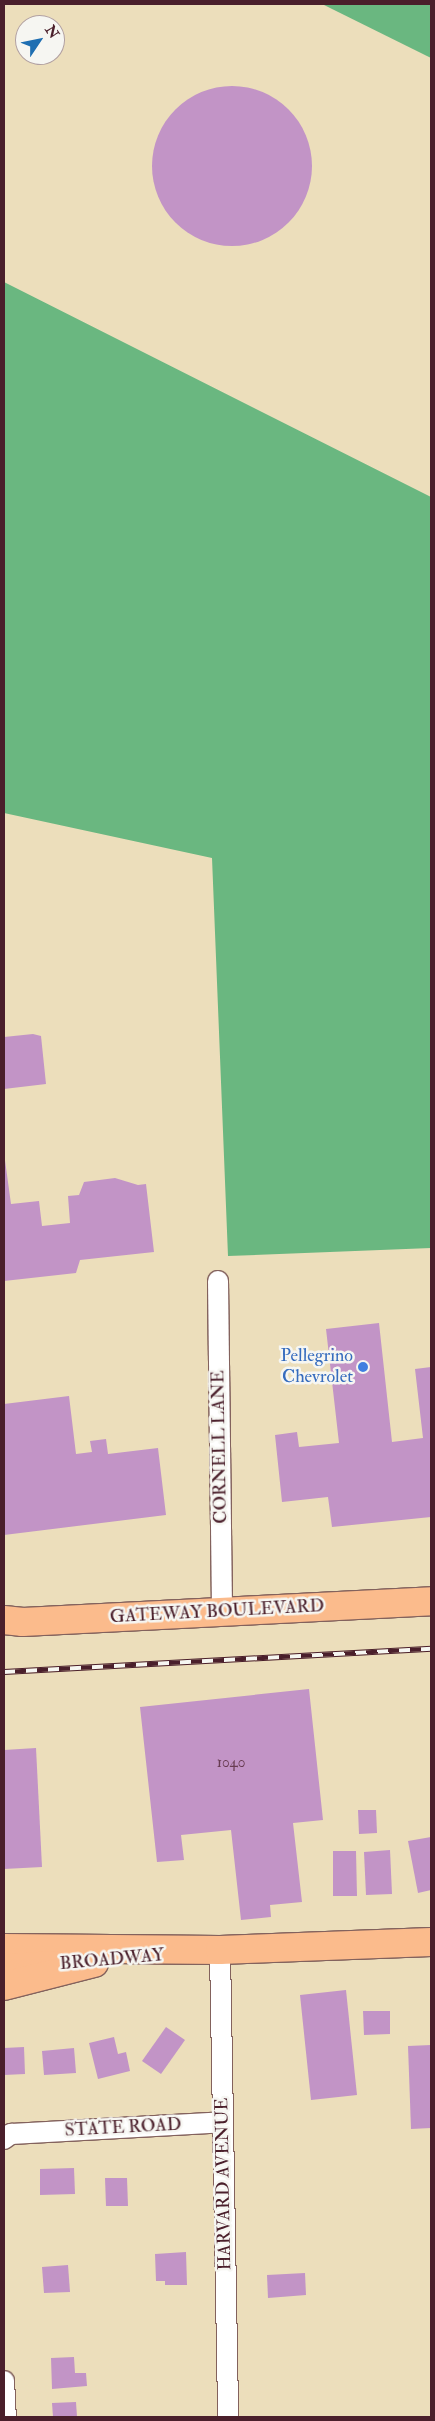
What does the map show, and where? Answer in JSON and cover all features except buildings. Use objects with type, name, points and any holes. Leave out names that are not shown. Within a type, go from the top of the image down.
[{"type":"main road","name":"GATEWAY BOULEVARD","points":[[10,1622],[431,1601]]},
{"type":"main road","name":"BROADWAY","points":[[4,1948],[220,1950],[431,1942]]},
{"type":"main road","name":"BROADWAY","points":[[4,1968],[94,1963],[220,1950]]},
{"type":"main road","points":[[4,1986],[94,1963]]},
{"type":"street","name":"CORNELL LANE","points":[[218,1281],[222,1612]]},
{"type":"street","name":"HARVARD AVENUE","points":[[220,1950],[228,2417]]},
{"type":"street","name":"STATE ROAD","points":[[4,2139],[11,2134],[23,2133],[223,2122]]},
{"type":"street","points":[[4,2381],[6,2417]]},
{"type":"green space","points":[[322,4],[431,4],[431,58]]},
{"type":"green space","points":[[4,282],[431,497],[431,1248],[228,1256],[212,858],[4,813]]},
{"type":"railway","points":[[4,1672],[431,1649]]},
{"type":"place","name":"Pellegrino Chevrolet","points":[[363,1367]]}]
